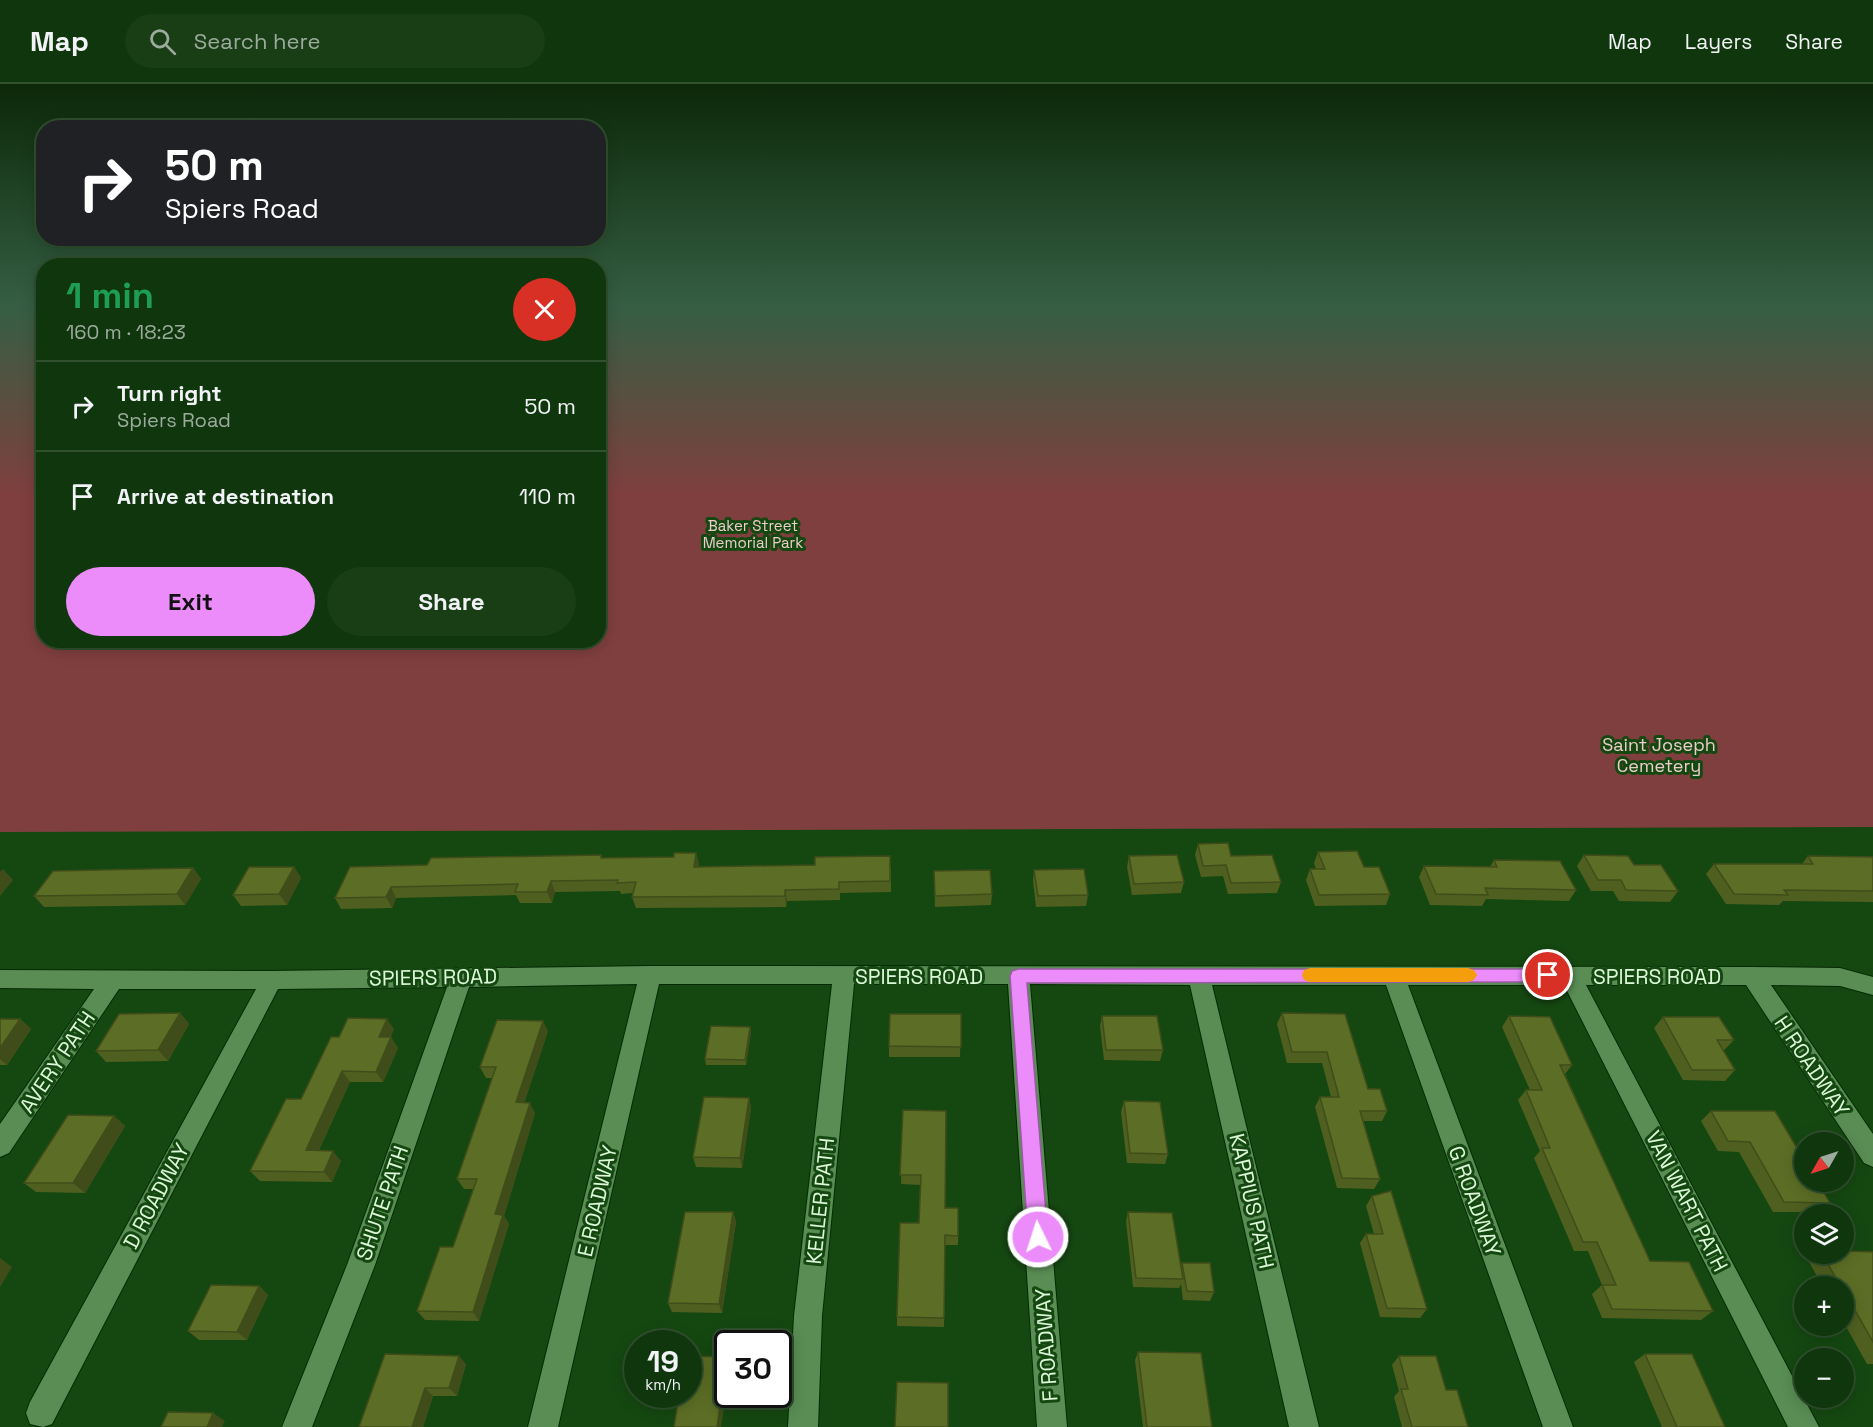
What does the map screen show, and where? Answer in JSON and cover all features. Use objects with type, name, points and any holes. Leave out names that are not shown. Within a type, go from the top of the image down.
[{"type":"street","name":"SPIERS ROAD","points":[[0,979],[272,980],[650,975],[1570,975],[1840,977],[1873,986]]},
{"type":"street","name":"E ROADWAY","points":[[543,1427],[650,975]]},
{"type":"street","name":"KAPPIUS PATH","points":[[1199,975],[1304,1427]]},
{"type":"street","name":"G ROADWAY","points":[[1393,975],[1558,1427]]},
{"type":"street","name":"VAN WART PATH","points":[[1570,975],[1804,1427]]},
{"type":"street","name":"KELLER PATH","points":[[804,1427],[808,1316],[844,976]]},
{"type":"street","name":"F ROADWAY","points":[[1018,976],[1052,1427]]},
{"type":"street","name":"H ROADWAY","points":[[1752,976],[1873,1155]]},
{"type":"street","name":"SHUTE PATH","points":[[297,1427],[361,1264],[461,977]]},
{"type":"street","name":"AVERY PATH","points":[[0,1145],[113,979]]},
{"type":"street","name":"D ROADWAY","points":[[41,1413],[272,980]]},
{"type":"green space","points":[[0,371],[36,371],[36,648],[606,648],[606,371],[1873,371],[1873,827],[0,832]]},
{"type":"building","points":[[1228,843],[1231,856],[1272,855],[1281,882],[1231,883],[1226,865],[1203,866],[1198,844]]},
{"type":"building","points":[[1357,851],[1364,867],[1379,867],[1390,894],[1319,895],[1310,869],[1325,869],[1318,852]]},
{"type":"building","points":[[674,853],[696,853],[694,867],[815,865],[815,857],[890,856],[890,881],[839,882],[839,889],[785,890],[785,896],[632,897],[636,882],[617,883],[618,880],[551,881],[547,892],[515,892],[518,884],[391,887],[386,897],[335,898],[350,867],[427,865],[431,858],[601,855],[601,858],[674,857]]},
{"type":"building","points":[[1177,855],[1184,882],[1134,884],[1129,856]]},
{"type":"building","points":[[1584,855],[1628,856],[1634,865],[1661,865],[1678,891],[1626,890],[1621,880],[1598,880]]},
{"type":"building","points":[[1808,856],[1873,857],[1873,891],[1784,890],[1788,895],[1734,894],[1714,864],[1813,864]]},
{"type":"building","points":[[1494,860],[1560,861],[1576,890],[1485,888],[1488,895],[1436,894],[1424,866],[1497,867]]},
{"type":"building","points":[[249,867],[294,867],[279,894],[233,895]]},
{"type":"building","points":[[193,868],[177,894],[34,896],[53,871]]},
{"type":"building","points":[[1084,869],[1088,895],[1038,896],[1034,870]]},
{"type":"building","points":[[990,870],[992,894],[935,896],[934,871]]},
{"type":"building","points":[[180,1013],[158,1050],[96,1051],[119,1014]]},
{"type":"building","points":[[1282,1013],[1345,1014],[1368,1089],[1380,1089],[1387,1111],[1360,1111],[1380,1179],[1342,1178],[1320,1097],[1339,1097],[1327,1052],[1292,1052]]},
{"type":"building","points":[[890,1014],[961,1014],[961,1047],[889,1046]]},
{"type":"building","points":[[1102,1016],[1157,1016],[1163,1050],[1106,1050]]},
{"type":"building","points":[[1509,1016],[1550,1017],[1572,1065],[1560,1065],[1650,1261],[1689,1262],[1713,1311],[1612,1309],[1602,1285],[1616,1285],[1597,1242],[1583,1242],[1542,1148],[1550,1148],[1526,1090],[1542,1090]]},
{"type":"building","points":[[1663,1017],[1719,1017],[1734,1040],[1717,1040],[1735,1070],[1692,1070]]},
{"type":"building","points":[[348,1018],[387,1019],[379,1037],[391,1037],[376,1072],[342,1071],[306,1150],[333,1151],[324,1172],[250,1171],[286,1099],[301,1099],[331,1037],[339,1037]]},
{"type":"building","points":[[0,1019],[20,1019],[0,1048]]},
{"type":"building","points":[[497,1020],[543,1021],[516,1102],[530,1103],[495,1214],[503,1215],[473,1312],[417,1311],[440,1247],[453,1247],[477,1179],[457,1179],[496,1067],[480,1067]]},
{"type":"building","points":[[711,1026],[750,1027],[745,1060],[705,1059]]},
{"type":"building","points":[[704,1097],[749,1098],[740,1158],[693,1157]]},
{"type":"building","points":[[1124,1101],[1160,1102],[1168,1154],[1130,1153]]},
{"type":"building","points":[[903,1110],[946,1111],[945,1208],[958,1208],[958,1236],[945,1235],[944,1318],[897,1317],[900,1223],[919,1223],[921,1175],[900,1175]]},
{"type":"building","points":[[1711,1111],[1775,1111],[1794,1143],[1794,1192],[1824,1192],[1830,1203],[1784,1202],[1750,1142],[1728,1141]]},
{"type":"building","points":[[68,1115],[114,1116],[73,1183],[24,1183]]},
{"type":"building","points":[[1391,1191],[1427,1309],[1387,1308],[1366,1234],[1383,1234],[1372,1196]]},
{"type":"building","points":[[685,1212],[733,1212],[719,1304],[668,1303]]},
{"type":"building","points":[[1128,1212],[1172,1213],[1183,1279],[1136,1278]]},
{"type":"building","points":[[1854,1251],[1873,1252],[1873,1342],[1854,1309],[1854,1276],[1835,1276],[1828,1264],[1854,1264]]},
{"type":"building","points":[[1182,1263],[1210,1263],[1214,1292],[1187,1291]]},
{"type":"building","points":[[211,1285],[259,1286],[237,1332],[188,1331]]},
{"type":"building","points":[[1138,1352],[1201,1353],[1212,1427],[1147,1427]]},
{"type":"building","points":[[385,1354],[459,1356],[449,1388],[425,1388],[412,1427],[359,1427]]},
{"type":"building","points":[[1645,1354],[1692,1354],[1725,1427],[1677,1427]]},
{"type":"building","points":[[702,1356],[714,1357],[714,1408],[720,1408],[717,1427],[674,1427],[677,1408],[702,1408]]},
{"type":"building","points":[[1399,1356],[1436,1356],[1446,1390],[1457,1390],[1468,1427],[1412,1427],[1401,1389],[1408,1389]]},
{"type":"building","points":[[897,1382],[948,1383],[948,1427],[895,1427]]},
{"type":"building","points":[[168,1412],[213,1413],[207,1427],[161,1427]]},
{"type":"slow traffic","points":[[1310,975],[1468,975]]},
{"type":"route","points":[[1038,1237],[1018,976],[1548,975]]},
{"type":"park label","name":"Baker Street Memorial Park","points":[[753,534]]},
{"type":"park label","name":"Saint Joseph Cemetery","points":[[1659,754]]}]
